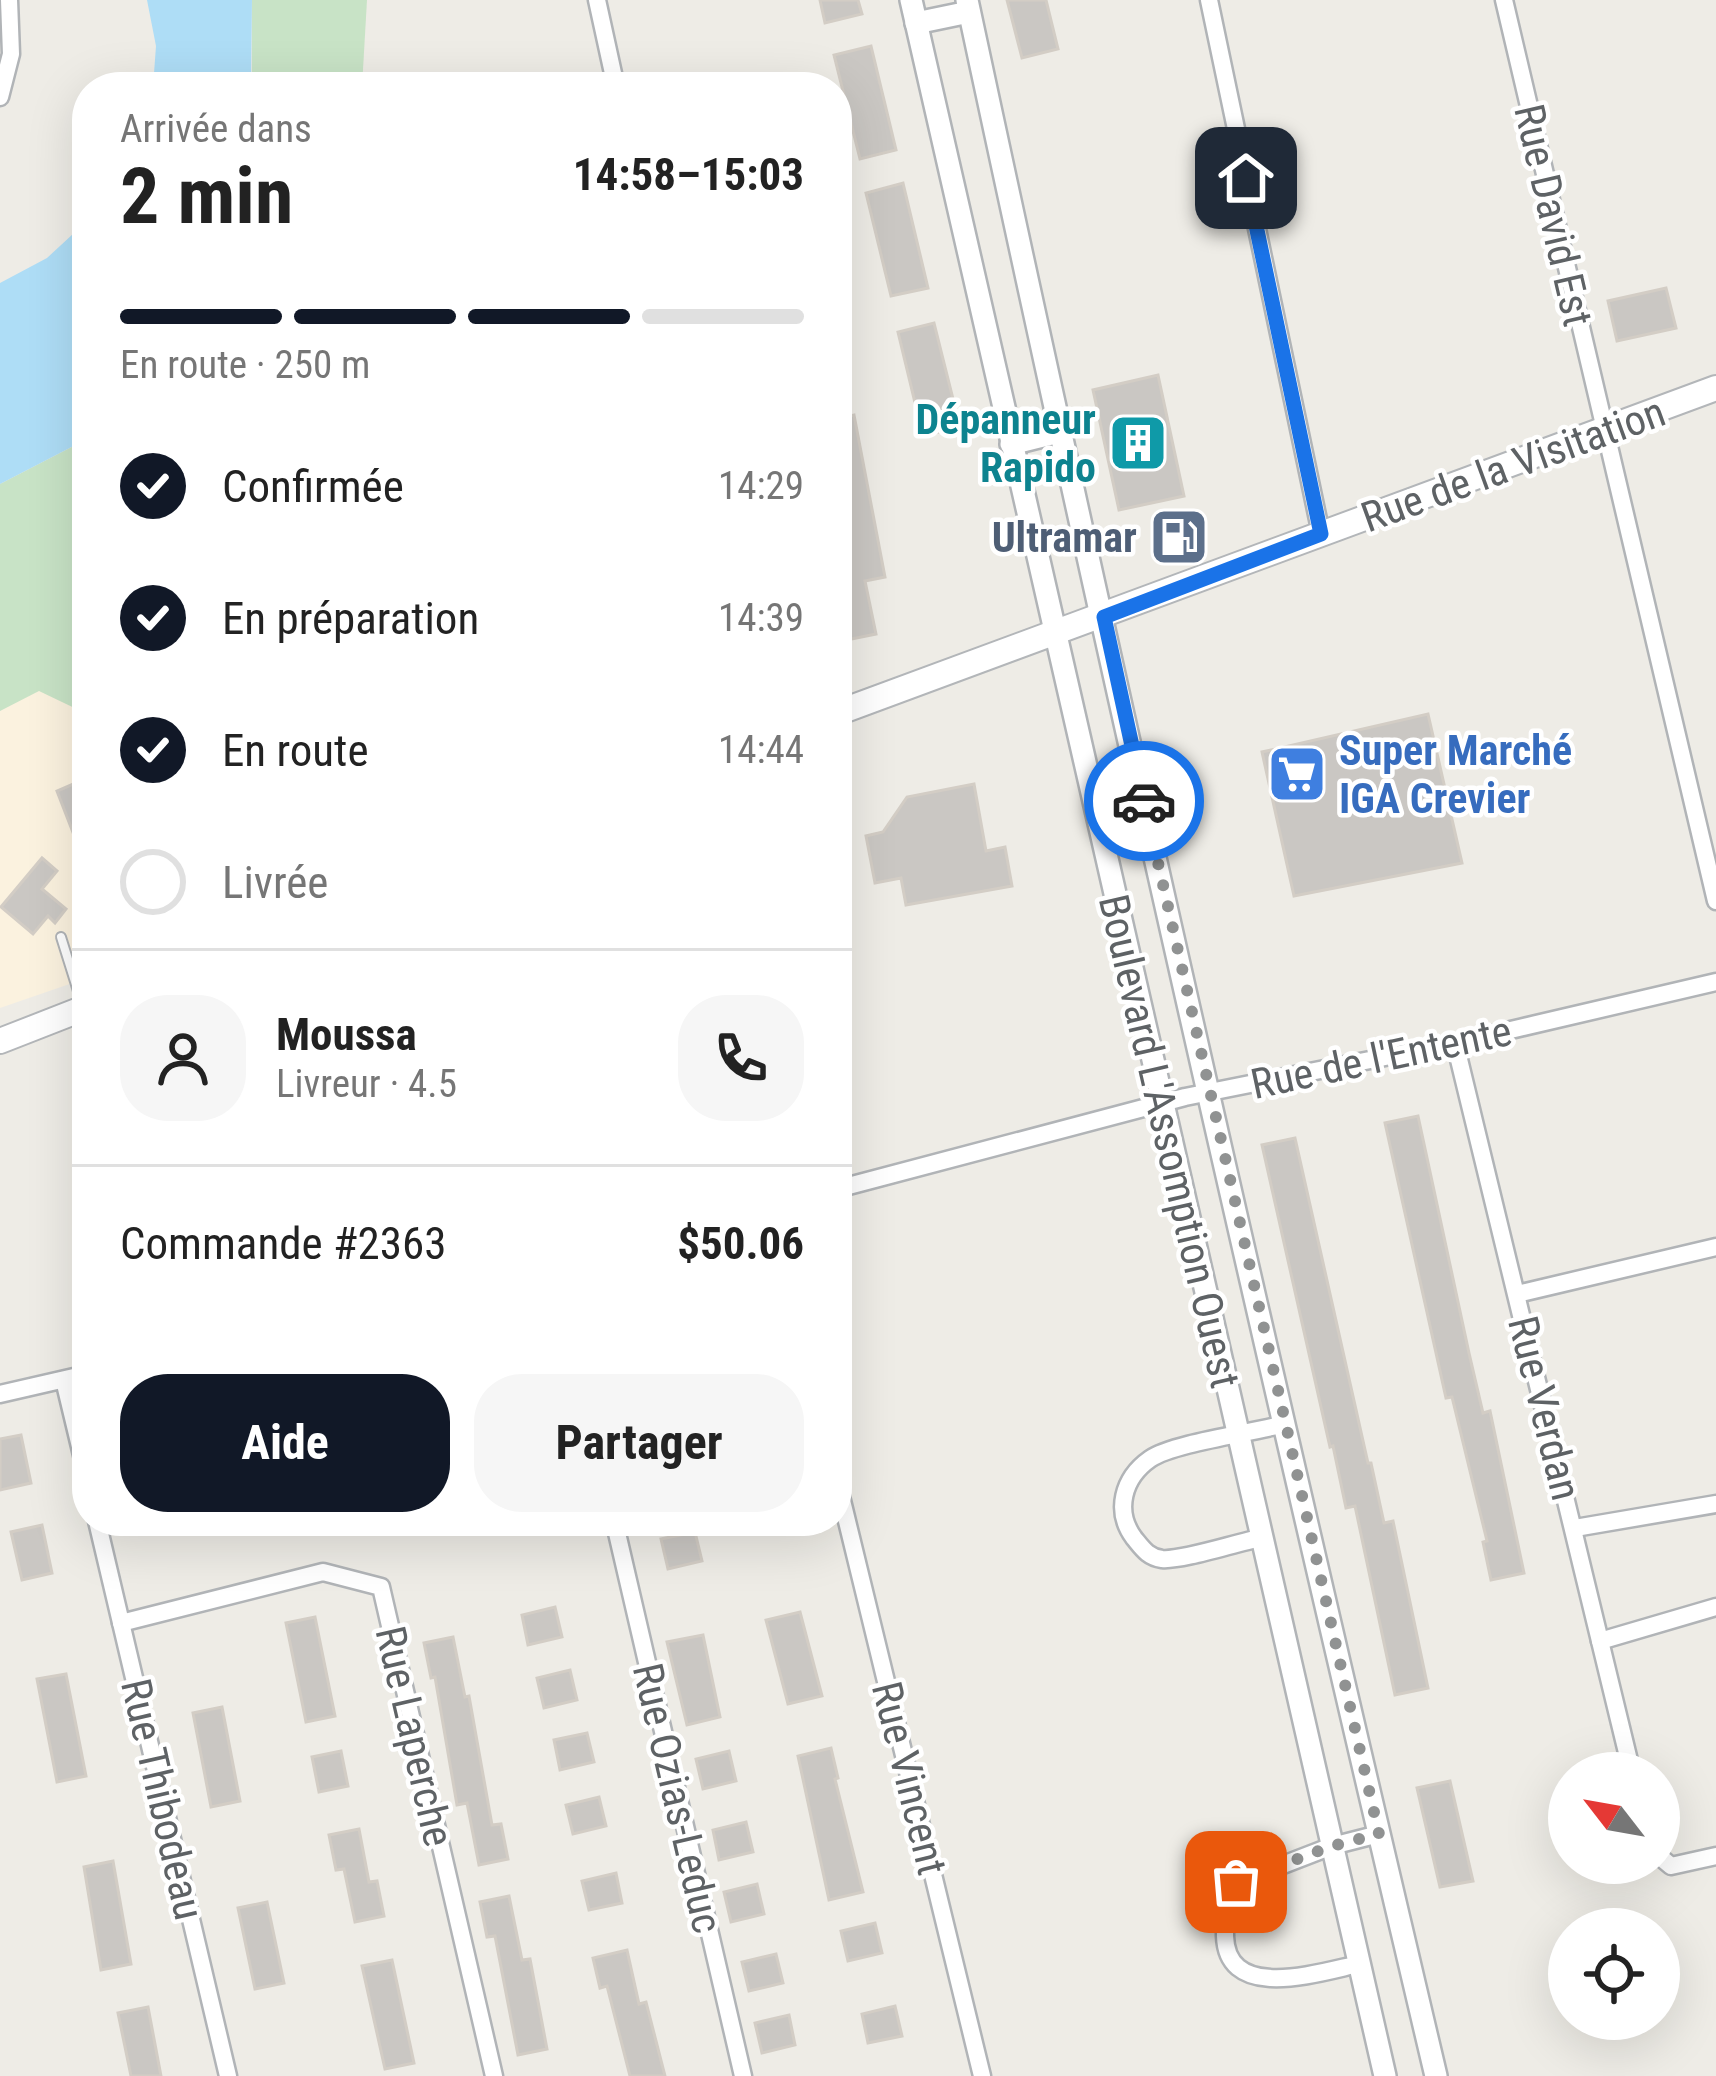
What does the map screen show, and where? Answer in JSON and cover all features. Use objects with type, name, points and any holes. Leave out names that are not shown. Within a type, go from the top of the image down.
[{"type":"main road","name":"Rue de la Visitation","points":[[852,708],[1716,388]]},
{"type":"main road","points":[[0,1041],[72,1013]]},
{"type":"street","points":[[0,98],[11,54],[9,0]]},
{"type":"street","points":[[597,0],[613,72]]},
{"type":"street","name":"Boulevard L'Assomption Ouest","points":[[911,0],[1385,2076]]},
{"type":"street","points":[[1209,0],[1321,534]]},
{"type":"street","name":"Rue David Est","points":[[1504,0],[1716,902]]},
{"type":"street","points":[[916,23],[968,6]]},
{"type":"street","name":"Boulevard L'Assomption Ouest","points":[[968,6],[1208,1093],[1436,2076]]},
{"type":"street","points":[[1011,444],[1059,432]]},
{"type":"street","name":"Rue de l'Entente","points":[[852,1185],[1161,1103],[1455,1043],[1716,982]]},
{"type":"street","name":"Rue Verdan","points":[[1455,1043],[1627,1752]]},
{"type":"street","points":[[1517,1294],[1716,1246]]},
{"type":"street","points":[[0,1394],[72,1378]]},
{"type":"street","points":[[64,1380],[72,1414]]},
{"type":"street","name":"Boulevard L'Assomption Ouest","points":[[1261,1538],[1167,1560],[1148,1556],[1125,1527],[1121,1510],[1126,1485],[1150,1459],[1174,1448],[1284,1424]]},
{"type":"street","points":[[1575,1528],[1716,1504]]},
{"type":"street","name":"Rue Thibodeau","points":[[102,1536],[228,2076]]},
{"type":"street","name":"Rue Ozias-Leduc","points":[[618,1536],[743,2076]]},
{"type":"street","name":"Rue Vincent","points":[[851,1536],[982,2076]]},
{"type":"street","name":"Rue Laperche","points":[[122,1623],[323,1572],[381,1587],[494,2076]]},
{"type":"street","points":[[1600,1641],[1716,1607]]},
{"type":"street","points":[[1359,1964],[1296,1977],[1254,1977],[1242,1972],[1226,1946],[1227,1895],[1236,1882],[1379,1834]]},
{"type":"street","points":[[1680,1864],[1716,1856]]},
{"type":"lane","points":[[61,937],[72,970]]},
{"type":"shaded area","points":[[72,579],[72,983],[0,1008],[0,711],[19,700]]},
{"type":"green space","points":[[252,0],[367,0],[363,72],[252,72]]},
{"type":"green space","points":[[72,447],[72,707],[39,691],[0,711],[0,484]]},
{"type":"water","points":[[147,0],[252,0],[251,72],[154,72],[156,46]]},
{"type":"water","points":[[72,235],[72,447],[0,484],[0,283],[47,258]]},
{"type":"building","points":[[820,0],[858,0],[862,14],[825,23]]},
{"type":"building","points":[[1007,0],[1046,0],[1058,49],[1022,58]]},
{"type":"building","points":[[871,46],[896,150],[860,159],[852,127],[852,72],[838,72],[834,55]]},
{"type":"building","points":[[903,183],[928,288],[891,296],[866,193]]},
{"type":"building","points":[[1666,288],[1676,328],[1617,341],[1608,301]]},
{"type":"building","points":[[934,323],[960,427],[923,436],[898,332]]},
{"type":"building","name":"Dépanneur Rapido","points":[[1158,375],[1184,496],[1119,510],[1093,390]]},
{"type":"building","points":[[852,415],[885,577],[865,581],[876,634],[852,639]]},
{"type":"building","points":[[1428,714],[1462,863],[1294,896],[1262,752]]},
{"type":"building","points":[[72,784],[72,830],[57,791]]},
{"type":"building","points":[[974,784],[986,851],[1005,847],[1012,886],[906,905],[901,878],[875,883],[866,836],[883,832],[907,797]]},
{"type":"building","points":[[42,858],[57,871],[42,889],[66,909],[55,923],[48,916],[33,934],[1,907]]},
{"type":"building","points":[[1418,1116],[1469,1353],[1483,1413],[1490,1411],[1524,1573],[1491,1580],[1483,1542],[1487,1541],[1452,1397],[1446,1398],[1385,1123]]},
{"type":"building","points":[[1295,1138],[1368,1463],[1384,1523],[1393,1521],[1428,1688],[1395,1695],[1355,1506],[1346,1508],[1330,1447],[1262,1145]]},
{"type":"building","points":[[21,1435],[31,1483],[0,1490],[0,1439]]},
{"type":"building","points":[[42,1525],[52,1573],[22,1580],[11,1532]]},
{"type":"building","points":[[696,1536],[702,1561],[668,1569],[661,1539]]},
{"type":"building","points":[[555,1607],[562,1637],[528,1645],[522,1615]]},
{"type":"building","points":[[800,1612],[822,1696],[788,1704],[766,1620]]},
{"type":"building","points":[[315,1617],[335,1716],[306,1722],[286,1623]]},
{"type":"building","points":[[703,1635],[720,1717],[687,1725],[667,1642]]},
{"type":"building","points":[[453,1637],[465,1697],[469,1696],[492,1825],[501,1824],[508,1859],[479,1865],[467,1803],[457,1805],[435,1677],[431,1678],[424,1643]]},
{"type":"building","points":[[570,1670],[577,1700],[544,1708],[537,1678]]},
{"type":"building","points":[[66,1674],[86,1776],[57,1782],[37,1679]]},
{"type":"building","points":[[222,1707],[240,1801],[211,1807],[193,1713]]},
{"type":"building","points":[[587,1733],[594,1762],[560,1770],[554,1740]]},
{"type":"building","points":[[831,1748],[863,1892],[829,1900],[798,1756]]},
{"type":"building","points":[[341,1751],[348,1786],[319,1792],[312,1757]]},
{"type":"building","points":[[729,1751],[736,1781],[703,1789],[696,1759]]},
{"type":"building","points":[[1450,1781],[1473,1881],[1440,1887],[1417,1788]]},
{"type":"building","points":[[599,1797],[606,1826],[573,1834],[566,1805]]},
{"type":"building","points":[[746,1822],[753,1852],[719,1860],[713,1830]]},
{"type":"building","points":[[359,1829],[369,1882],[377,1881],[384,1916],[355,1922],[344,1869],[336,1870],[329,1835]]},
{"type":"building","points":[[113,1861],[131,1964],[101,1970],[84,1867]]},
{"type":"building","points":[[616,1873],[622,1903],[589,1910],[582,1881]]},
{"type":"building","points":[[757,1884],[764,1914],[731,1922],[724,1892]]},
{"type":"building","points":[[509,1896],[522,1960],[530,1959],[547,2049],[518,2055],[495,1936],[487,1937],[480,1902]]},
{"type":"building","points":[[267,1902],[284,1983],[255,1989],[238,1908]]},
{"type":"building","points":[[875,1923],[882,1953],[848,1961],[841,1931]]},
{"type":"building","points":[[627,1950],[639,2004],[646,2002],[665,2076],[630,2076],[607,1986],[600,1988],[593,1958]]},
{"type":"building","points":[[776,1954],[783,1983],[749,1991],[742,1962]]},
{"type":"building","points":[[392,1960],[414,2063],[385,2069],[362,1966]]},
{"type":"building","points":[[895,2006],[902,2036],[868,2043],[862,2014]]},
{"type":"building","points":[[148,2007],[161,2076],[131,2076],[118,2013]]},
{"type":"building","points":[[789,2015],[795,2045],[762,2053],[755,2023]]},
{"type":"way so far","points":[[1144,801],[1379,1834],[1236,1882]]},
{"type":"place","name":"Dépanneur Rapido","points":[[1138,443]]},
{"type":"place","name":"Ultramar","points":[[1179,537]]},
{"type":"place","name":"Super Marché IGA Crevier","points":[[1297,774]]},
{"type":"route","points":[[1144,801],[1104,617],[1321,534],[1246,178]]}]
